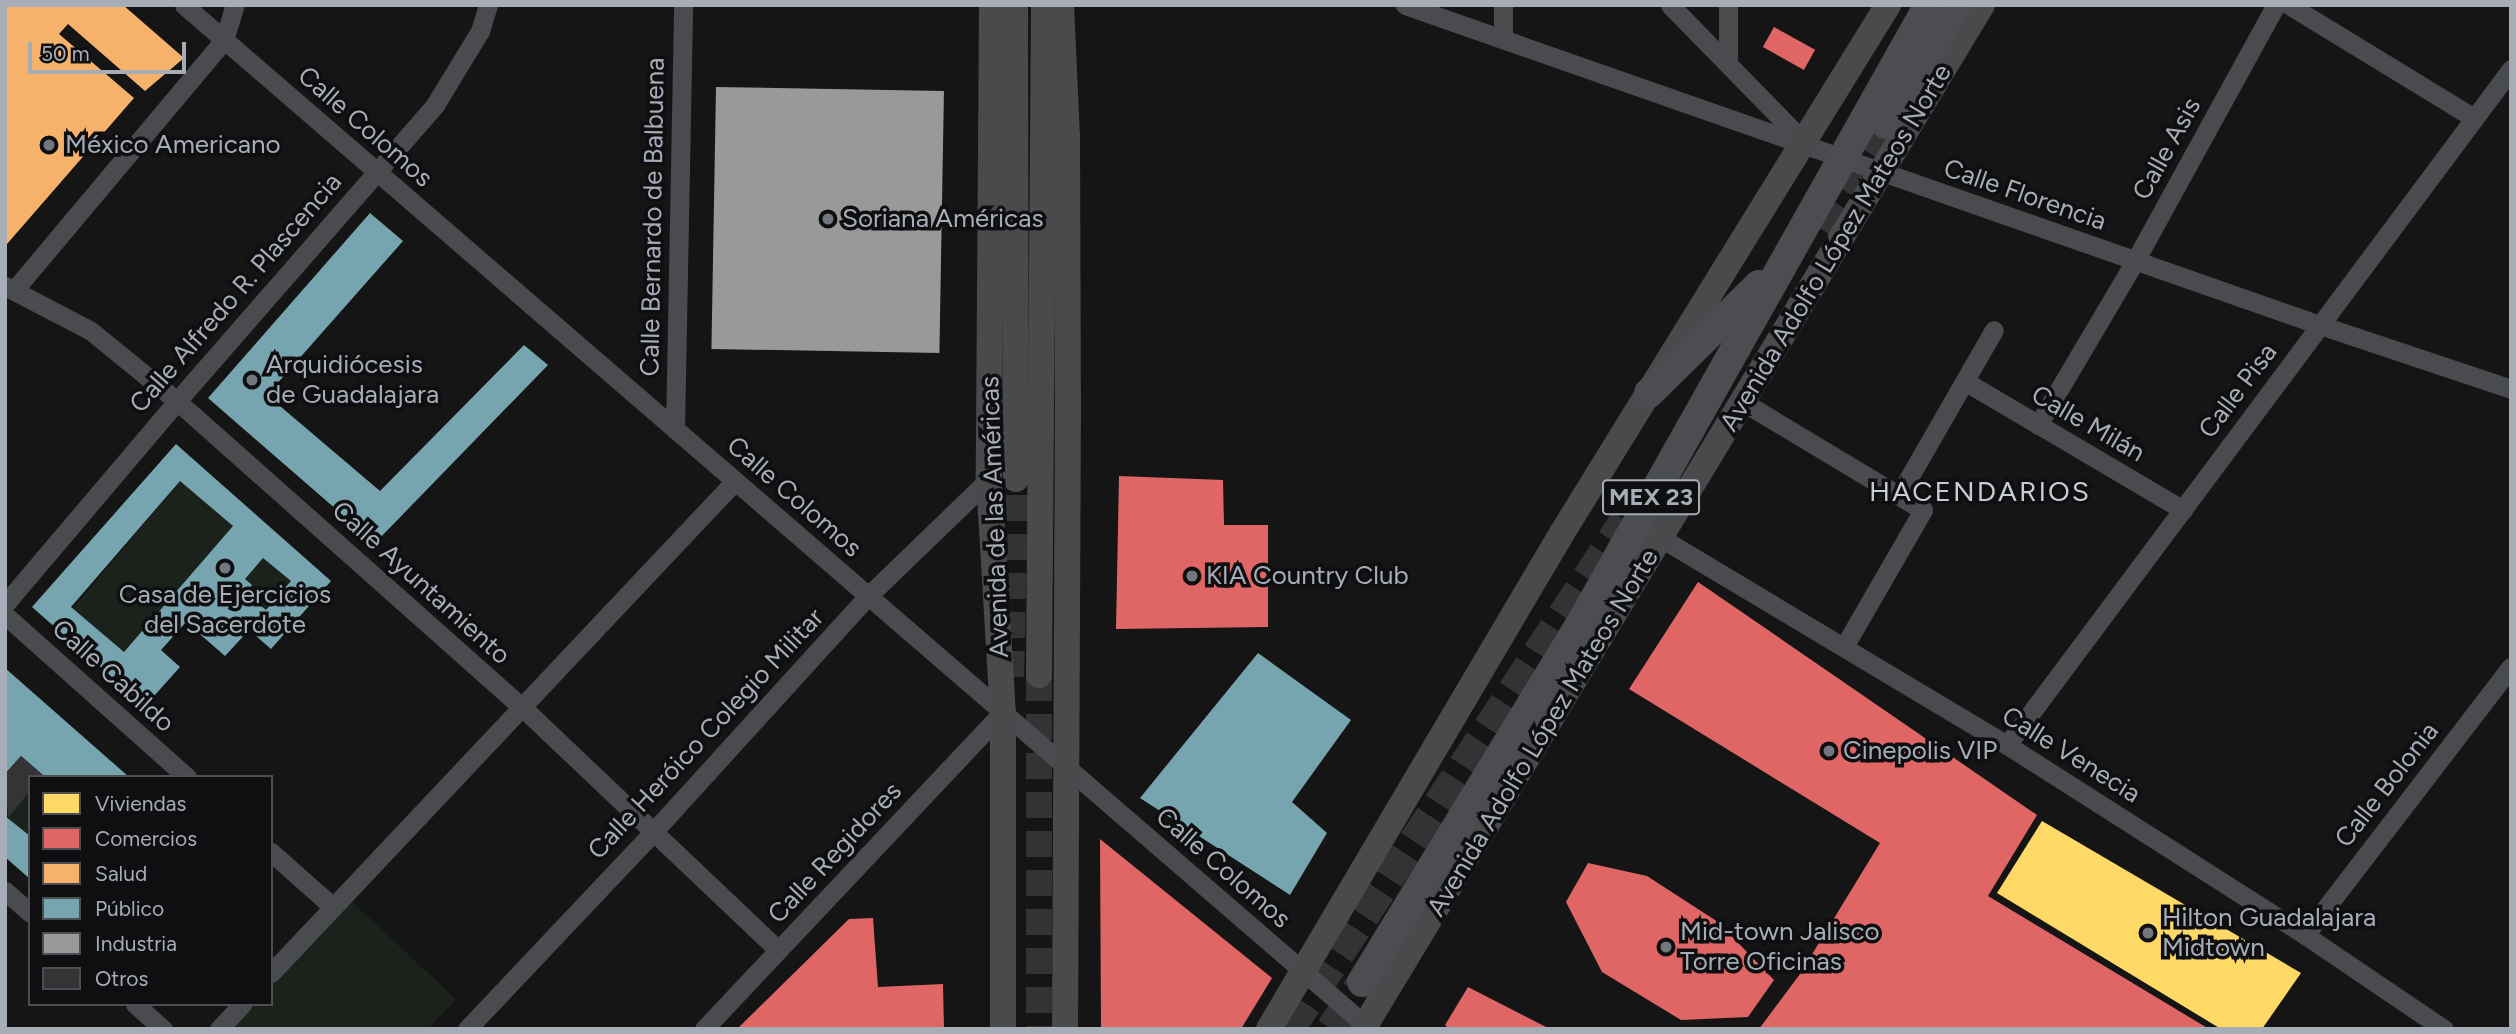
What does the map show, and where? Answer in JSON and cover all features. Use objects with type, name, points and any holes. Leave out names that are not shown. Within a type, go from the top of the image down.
[{"type":"main road","name":"Avenida de las Américas","points":[[992,5],[989,479],[1003,712],[1003,1029]]},
{"type":"main road","name":"Avenida de las Américas","points":[[1015,5],[1016,479]]},
{"type":"main road","name":"Avenida de las Américas","points":[[1039,675],[1044,5]]},
{"type":"main road","points":[[1061,5],[1067,135],[1069,645],[1064,765],[1065,1029]]},
{"type":"main road","points":[[1269,1029],[1648,393],[1888,5]]},
{"type":"main road","name":"Avenida Adolfo López Mateos Norte","points":[[1362,982],[1581,623],[1928,5]]},
{"type":"main road","name":"Avenida Adolfo López Mateos Norte","points":[[1886,124],[1956,5]]},
{"type":"main road","name":"Avenida Adolfo López Mateos Norte","points":[[1366,1028],[1982,5]]},
{"type":"main road","points":[[1648,393],[1782,263]]},
{"type":"street","name":"Calle Colomos","points":[[184,5],[1366,1028]]},
{"type":"street","points":[[10,288],[224,40],[236,5]]},
{"type":"street","name":"Calle Alfredo R. Plascencia","points":[[5,604],[177,401],[435,105],[480,31],[488,5]]},
{"type":"street","name":"Calle Bernardo de Balbuena","points":[[675,429],[683,5]]},
{"type":"street","name":"Calle Florencia","points":[[1405,5],[1805,143],[1881,173],[2320,326],[2511,389]]},
{"type":"street","points":[[1503,5],[1503,39]]},
{"type":"street","points":[[1670,5],[1728,61],[1805,143]]},
{"type":"street","points":[[1728,5],[1728,61]]},
{"type":"street","name":"Calle Asis","points":[[2038,425],[2136,261],[2277,5]]},
{"type":"street","points":[[2289,5],[2474,118]]},
{"type":"street","name":"Calle Pisa","points":[[2007,745],[2511,69]]},
{"type":"street","name":"Calle Ayuntamiento","points":[[10,288],[91,331],[177,401],[522,707],[778,950]]},
{"type":"street","points":[[1899,495],[1994,330]]},
{"type":"street","name":"Calle Milán","points":[[1966,382],[2183,510]]},
{"type":"street","points":[[1743,402],[1923,510],[1843,647]]},
{"type":"street","name":"Calle Heróico Colegio Militar","points":[[467,1029],[654,831],[868,596],[989,479]]},
{"type":"street","points":[[273,971],[735,481]]},
{"type":"street","name":"Calle Venecia","points":[[1661,538],[2007,745],[2305,935],[2444,1029]]},
{"type":"street","name":"Calle Cabildo","points":[[5,615],[185,775]]},
{"type":"street","name":"Calle Bolonia","points":[[2305,935],[2511,667]]},
{"type":"street","name":"Calle Regidores","points":[[704,1029],[1003,712]]},
{"type":"street","points":[[273,854],[333,907]]},
{"type":"street","points":[[5,891],[28,911]]},
{"type":"street","points":[[137,1006],[163,1029]]},
{"type":"street","points":[[219,1029],[240,1006]]},
{"type":"shaded area","points":[[180,481],[234,526],[126,654],[73,609]]},
{"type":"shaded area","points":[[263,558],[291,581],[266,610],[246,593],[252,585],[245,579]]},
{"type":"shaded area","points":[[28,793],[28,834],[8,818]]},
{"type":"shaded area","points":[[349,899],[456,999],[428,1029],[227,1029],[248,1006],[273,1006],[273,980]]},
{"type":"building: Viviendas","name":"Hilton Guadalajara Midtown","points":[[2042,821],[2301,973],[2262,1029],[2221,1029],[1997,893]]},
{"type":"building: Comercios","points":[[1774,27],[1815,50],[1804,70],[1763,47]]},
{"type":"building: Comercios","name":"KIA Country Club","points":[[1119,476],[1223,480],[1224,525],[1268,525],[1268,627],[1116,629]]},
{"type":"building: Comercios","points":[[1698,582],[2037,815],[1988,896],[2209,1029],[1759,1029],[1800,974],[1880,843],[1629,689]]},
{"type":"building: Comercios","points":[[1100,839],[1272,978],[1241,1029],[1101,1029]]},
{"type":"building: Comercios","name":"Mid-town Jalisco Torre Oficinas","points":[[1588,863],[1647,876],[1718,922],[1774,980],[1748,1017],[1681,1020],[1602,972],[1566,902]]},
{"type":"building: Comercios","points":[[873,918],[878,987],[943,984],[944,1029],[737,1029],[849,919]]},
{"type":"building: Comercios","points":[[1468,987],[1550,1029],[1449,1029],[1445,1025]]},
{"type":"building: Salud","name":"México Americano","points":[[5,5],[123,5],[184,58],[145,91],[68,24],[59,34],[134,98],[7,244]]},
{"type":"building: Público","name":"Arquidiócesis de Guadalajara","points":[[370,213],[403,241],[267,395],[380,491],[524,345],[548,365],[375,543],[208,398]]},
{"type":"building: Público","name":"Casa de Ejercicios del Sacerdote","points":[[176,444],[331,581],[271,649],[249,630],[225,656],[186,622],[161,650],[180,667],[145,706],[32,607]],"holes":[[[180,481],[233,526],[124,652],[71,607]],[[263,558],[291,581],[266,610],[246,593],[252,585],[245,579]]]},
{"type":"building: Público","points":[[1258,653],[1351,720],[1292,802],[1327,833],[1290,895],[1140,798]]},
{"type":"building: Público","points":[[5,668],[127,775],[43,775],[21,756],[5,774]]},
{"type":"building: Público","points":[[5,816],[28,834],[28,877],[5,857]]},
{"type":"building: Industria","name":"Soriana Américas","points":[[716,87],[944,91],[939,353],[711,349]]},
{"type":"building: Otros","points":[[21,756],[43,775],[28,775],[28,793],[8,818],[5,774]]},
{"type":"tunnel","points":[[1818,227],[1886,124]]},
{"type":"tunnel","points":[[1011,677],[1016,479]]},
{"type":"tunnel","points":[[1290,1029],[1625,520]]},
{"type":"tunnel","points":[[1039,675],[1039,1029]]},
{"type":"tunnel","points":[[1331,1029],[1362,982]]},
{"type":"place","name":"México Americano","points":[[49,145]]},
{"type":"place","name":"Soriana Américas","points":[[828,219]]},
{"type":"place","name":"Arquidiócesis de Guadalajara","points":[[252,380]]},
{"type":"place","name":"Casa de Ejercicios del Sacerdote","points":[[225,568]]},
{"type":"place","name":"KIA Country Club","points":[[1192,576]]},
{"type":"place","name":"Cinepolis VIP","points":[[1829,751]]},
{"type":"place","name":"Hilton Guadalajara Midtown","points":[[2148,933]]},
{"type":"place","name":"Mid-town Jalisco Torre Oficinas","points":[[1666,947]]},
{"type":"district","name":"HACENDARIOS","points":[[1980,491]]}]
